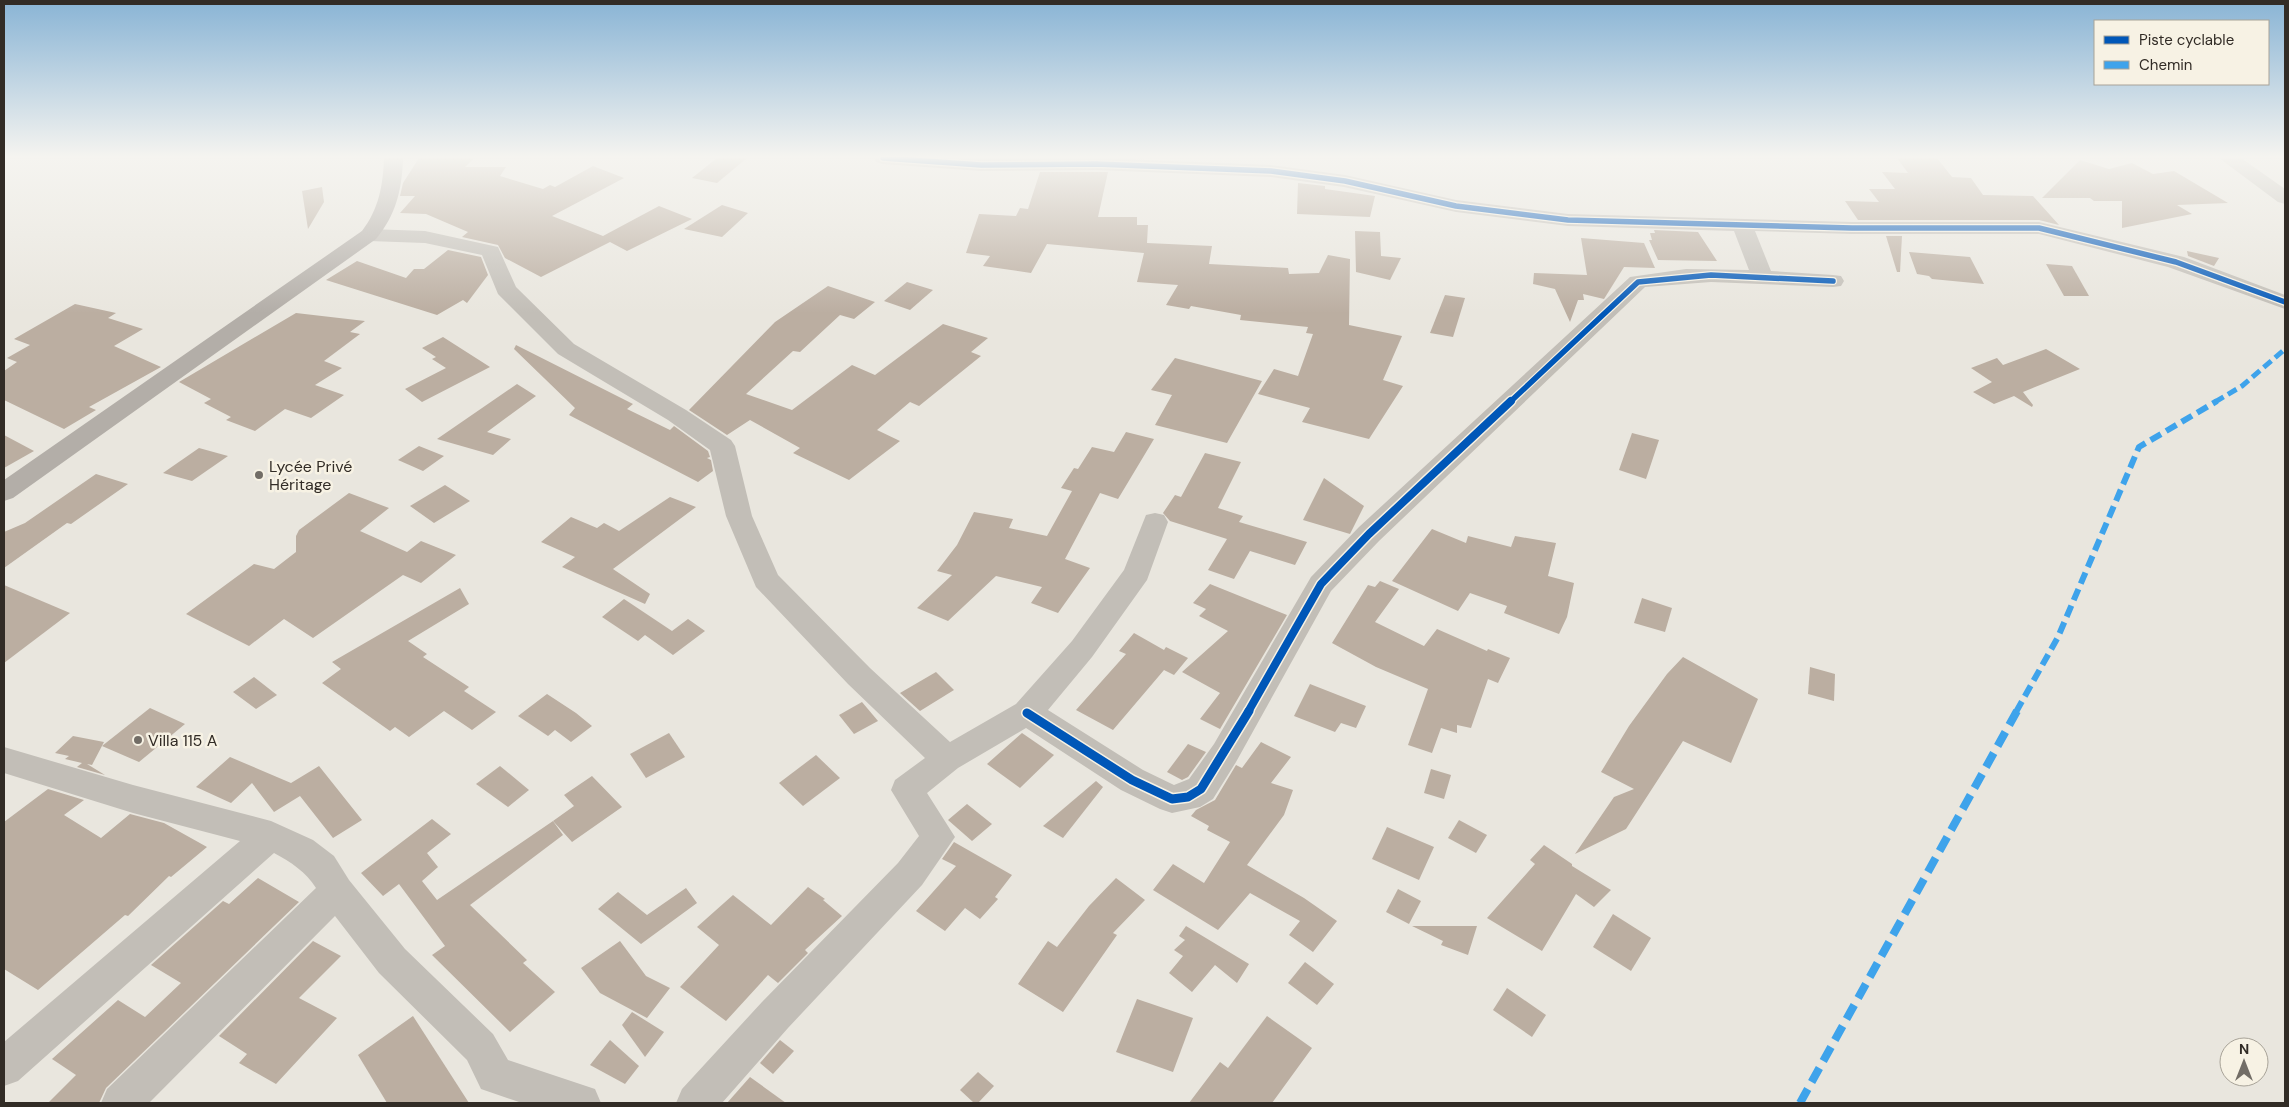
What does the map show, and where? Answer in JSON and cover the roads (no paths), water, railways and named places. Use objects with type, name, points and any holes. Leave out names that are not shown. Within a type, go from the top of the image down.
[{"type":"street","points":[[4,492],[369,235],[380,224],[387,210]]},
{"type":"street","points":[[1486,210],[1568,220],[1852,228],[2039,228],[2176,262],[2285,302]]},
{"type":"street","points":[[1742,225],[1763,278]]},
{"type":"street","points":[[369,235],[425,236],[491,251],[506,289],[566,349],[677,415],[722,446],[739,516],[766,580],[859,676],[947,759]]},
{"type":"street","points":[[1027,713],[1132,780],[1172,799],[1188,797],[1201,789],[1225,753],[1321,584],[1369,534],[1582,337],[1616,301],[1638,282],[1665,276],[1833,281]]},
{"type":"street","points":[[696,1103],[775,1015],[910,874],[938,837],[907,790],[947,759],[1027,713],[1082,649],[1137,573],[1155,522]]},
{"type":"street","points":[[4,760],[133,799],[271,835],[300,850],[322,867],[337,891],[392,961],[480,1046],[495,1075],[581,1103]]},
{"type":"street","points":[[4,1067],[271,835]]},
{"type":"street","points":[[121,1103],[337,891]]},
{"type":"place","name":"Lycée Privé Héritage","points":[[259,475]]},
{"type":"place","name":"Villa 115 A","points":[[138,740]]}]
